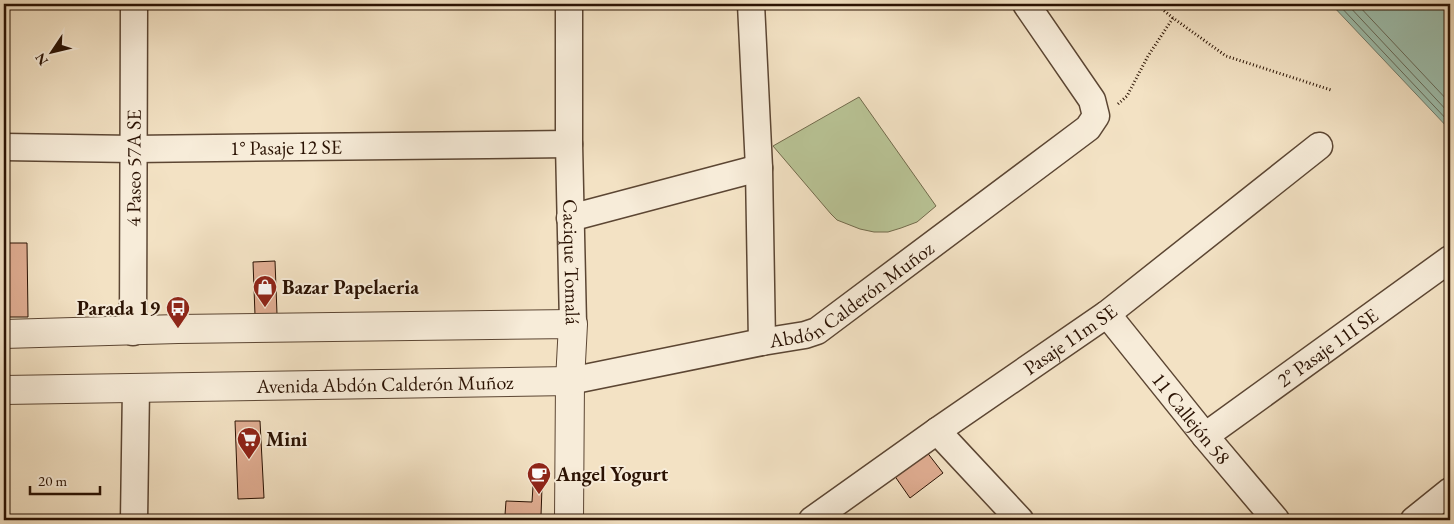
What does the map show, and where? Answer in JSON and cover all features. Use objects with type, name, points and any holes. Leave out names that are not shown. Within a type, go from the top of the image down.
[{"type":"street","name":"4 Paseo 57A SE","points":[[133,332],[134,4]]},
{"type":"street","name":"Cacique Tomalá","points":[[569,4],[569,144],[573,324],[570,380],[569,520]]},
{"type":"street","name":"Abdón Calderón Muñoz","points":[[751,4],[759,168],[762,342],[805,335],[829,324],[1088,128]]},
{"type":"street","points":[[1026,4],[1092,100],[1096,116],[1088,128]]},
{"type":"street","name":"1° Pasaje 12 SE","points":[[4,148],[133,149],[569,144]]},
{"type":"street","name":"Pasaje 11m SE","points":[[812,520],[1107,314],[1319,146]]},
{"type":"street","points":[[570,218],[759,168]]},
{"type":"street","name":"2° Pasaje 11I SE","points":[[1205,436],[1450,259]]},
{"type":"street","name":"11 Callejón 58","points":[[1107,314],[1205,436],[1276,520]]},
{"type":"street","points":[[4,334],[133,332],[178,329],[573,324]]},
{"type":"street","name":"Avenida Abdón Calderón Muñoz","points":[[4,390],[570,380],[762,342]]},
{"type":"street","points":[[134,520],[136,388]]},
{"type":"street","points":[[937,431],[1020,520]]},
{"type":"street","points":[[1414,520],[1450,491]]},
{"type":"path","points":[[1156,4],[1226,56],[1331,90]]},
{"type":"path","points":[[1088,128],[1126,96],[1148,56],[1173,18]]},
{"type":"shaded area","points":[[859,97],[936,206],[917,222],[888,232],[860,229],[837,220],[773,146]]},
{"type":"water","points":[[1331,4],[1450,4],[1450,130]]},
{"type":"building","points":[[4,243],[27,243],[28,317],[4,317]]},
{"type":"building","points":[[275,261],[277,314],[255,315],[253,262]]},
{"type":"building","name":"Mini","points":[[235,421],[260,421],[264,498],[238,499]]},
{"type":"building","points":[[926,451],[943,473],[910,498],[894,475]]},
{"type":"building","points":[[533,486],[542,487],[541,516],[505,515],[506,501],[532,502]]},
{"type":"place","name":"Bazar Papelaeria","points":[[265,308]]},
{"type":"place","name":"Parada 19","points":[[178,329]]},
{"type":"place","name":"Mini","points":[[249,460]]},
{"type":"place","name":"Angel Yogurt","points":[[539,495]]}]
